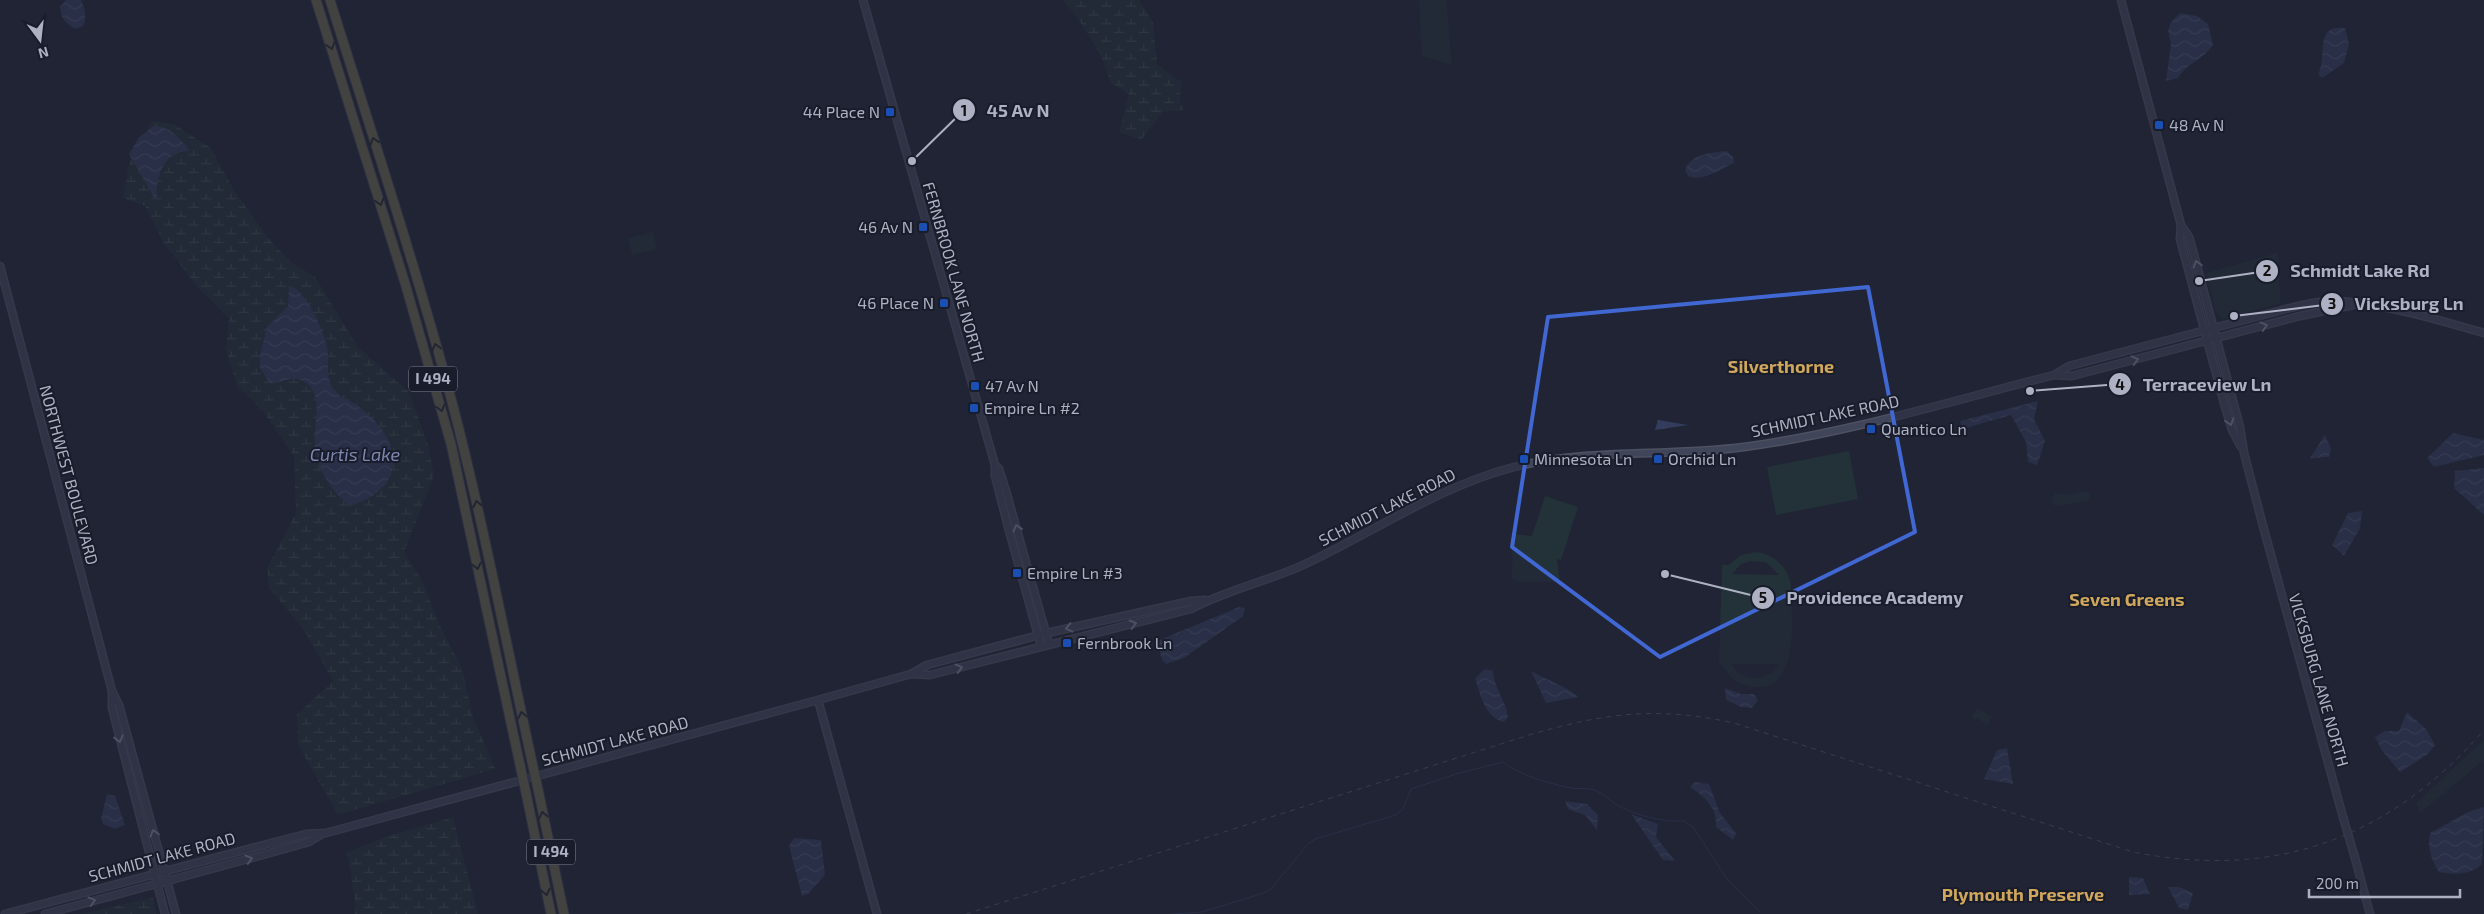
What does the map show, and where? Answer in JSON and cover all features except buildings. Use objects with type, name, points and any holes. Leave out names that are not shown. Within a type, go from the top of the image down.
[{"type":"highway","name":"I 494","points":[[316,0],[405,283],[449,435],[551,914]]},
{"type":"highway","name":"I 494","points":[[330,0],[418,282],[452,402],[471,480],[564,914]]},
{"type":"street","name":"FERNBROOK LANE NORTH","points":[[863,0],[995,466],[995,476],[1041,646]]},
{"type":"street","name":"VICKSBURG LANE NORTH","points":[[2120,0],[2181,225],[2189,237],[2214,328],[2240,427],[2244,453],[2370,914]]},
{"type":"street","name":"VICKSBURG LANE NORTH","points":[[2181,225],[2180,239],[2207,342],[2232,430],[2244,453]]},
{"type":"street","name":"NORTHWEST BOULEVARD","points":[[0,266],[112,691],[122,714],[176,914]]},
{"type":"street","name":"SCHMIDT LAKE ROAD","points":[[911,674],[930,675],[1191,609],[1208,600],[1252,586],[1300,566],[1448,489],[1514,467],[1588,454],[1705,450],[1781,442],[1835,431],[2054,375],[2069,366],[2286,308],[2320,302],[2338,301],[2403,310],[2484,333]]},
{"type":"street","name":"SCHMIDT LAKE ROAD","points":[[2054,375],[2072,376],[2300,316],[2358,305]]},
{"type":"street","name":"FERNBROOK LANE NORTH","points":[[995,466],[999,470],[1006,491],[1048,633],[1049,644]]},
{"type":"street","name":"SCHMIDT LAKE ROAD","points":[[45,914],[308,842],[326,833],[911,674],[927,665],[1048,633],[1191,601],[1208,600]]},
{"type":"street","name":"NORTHWEST BOULEVARD","points":[[112,691],[112,708],[165,914]]},
{"type":"street","points":[[818,700],[877,914]]},
{"type":"street","name":"SCHMIDT LAKE ROAD","points":[[5,914],[306,834],[326,833]]},
{"type":"highlighted area","points":[[1868,287],[1915,532],[1660,657],[1512,547],[1548,317]]},
{"type":"green space","points":[[1062,0],[1139,0],[1153,22],[1157,64],[1181,82],[1180,100],[1185,110],[1163,112],[1141,140],[1119,132],[1129,94],[1111,83],[1101,56],[1077,17]]},
{"type":"green space","points":[[1419,0],[1446,0],[1452,65],[1422,56]]},
{"type":"green space","points":[[152,121],[174,124],[211,148],[235,192],[268,238],[291,262],[315,277],[358,347],[409,392],[428,444],[434,476],[404,552],[423,582],[439,624],[462,668],[473,717],[495,769],[338,815],[298,745],[297,714],[333,681],[304,630],[269,588],[267,568],[296,513],[294,456],[262,410],[237,386],[226,350],[229,318],[198,288],[163,242],[145,206],[123,198],[129,164]]},
{"type":"green space","points":[[653,232],[657,249],[632,255],[628,238]]},
{"type":"green space","points":[[2277,253],[2281,300],[2279,304],[2222,319],[2216,312],[2206,273]]},
{"type":"green space","points":[[1849,451],[1858,499],[1776,515],[1767,467]]},
{"type":"green space","points":[[2084,491],[2089,492],[2090,501],[2055,506],[2052,500],[2055,493],[2067,495]]},
{"type":"green space","points":[[1545,496],[1578,507],[1561,560],[1557,559],[1560,582],[1517,582],[1512,578],[1513,534],[1532,536]]},
{"type":"green space","points":[[1757,552],[1775,559],[1787,572],[1791,585],[1792,632],[1790,650],[1786,665],[1779,678],[1768,686],[1752,687],[1738,682],[1731,677],[1722,665],[1719,665],[1722,565],[1729,565],[1741,555]],"holes":[[[1750,561],[1766,562],[1779,575],[1732,574],[1741,564]],[[1731,664],[1779,664],[1768,675],[1755,678],[1742,674]]]},
{"type":"green space","points":[[1977,708],[1992,717],[1987,725],[1977,718],[1975,720],[1971,718]]},
{"type":"green space","points":[[2484,740],[2484,760],[2420,813],[2416,803]]},
{"type":"green space","points":[[453,817],[478,914],[354,914],[355,902],[347,852],[385,837]]},
{"type":"green space","points":[[153,897],[156,914],[82,914]]},
{"type":"water","points":[[66,0],[81,0],[85,13],[83,26],[75,29],[64,20],[60,7]]},
{"type":"water","points":[[2180,13],[2197,16],[2208,24],[2213,45],[2204,55],[2186,68],[2178,78],[2166,81],[2171,44],[2168,31],[2171,22]]},
{"type":"water","points":[[2335,28],[2345,28],[2349,44],[2344,63],[2322,78],[2318,74],[2321,68],[2324,41],[2329,31]]},
{"type":"water","points":[[154,126],[170,131],[190,151],[180,152],[173,156],[162,167],[156,201],[129,154],[139,137]]},
{"type":"water","points":[[1727,151],[1733,157],[1734,163],[1705,176],[1688,176],[1685,170],[1692,160],[1703,155]]},
{"type":"water","name":"Curtis Lake","points":[[289,286],[296,289],[302,295],[320,325],[327,346],[328,374],[332,387],[337,393],[356,405],[374,420],[385,434],[391,448],[393,462],[391,475],[383,488],[369,498],[350,506],[330,485],[320,466],[315,443],[317,410],[315,395],[311,388],[298,379],[269,383],[260,367],[260,355],[267,327],[288,306]]},
{"type":"water","points":[[2038,401],[2034,419],[2045,441],[2037,465],[2028,462],[2026,442],[2011,415],[1963,429],[1960,421]]},
{"type":"water","points":[[1658,420],[1688,425],[1655,430]]},
{"type":"water","points":[[2453,433],[2484,440],[2484,455],[2434,467],[2427,458]]},
{"type":"water","points":[[2325,435],[2331,449],[2329,457],[2310,458]]},
{"type":"water","points":[[2484,468],[2484,515],[2454,488],[2455,471]]},
{"type":"water","points":[[2362,511],[2360,528],[2344,556],[2332,545],[2348,513]]},
{"type":"water","points":[[1239,607],[1245,608],[1243,616],[1184,658],[1166,664],[1162,660],[1157,641]]},
{"type":"water","points":[[1485,669],[1493,671],[1495,683],[1507,711],[1508,717],[1504,722],[1492,716],[1481,698],[1475,678]]},
{"type":"water","points":[[1531,671],[1564,687],[1578,697],[1546,703]]},
{"type":"water","points":[[1725,688],[1741,694],[1754,694],[1758,700],[1752,708],[1741,707],[1726,700]]},
{"type":"water","points":[[2407,712],[2426,729],[2435,745],[2427,755],[2400,772],[2382,751],[2375,737],[2385,731],[2399,731]]},
{"type":"water","points":[[2007,748],[2013,784],[1984,779],[1997,750]]},
{"type":"water","points":[[1695,782],[1709,784],[1720,813],[1736,833],[1733,840],[1716,827],[1715,814],[1712,808],[1701,795],[1690,787]]},
{"type":"water","points":[[107,794],[115,796],[125,825],[115,829],[103,824],[101,818]]},
{"type":"water","points":[[1565,801],[1587,804],[1598,815],[1597,830],[1585,815],[1568,809]]},
{"type":"water","points":[[2484,807],[2482,864],[2468,872],[2450,874],[2439,872],[2430,853],[2430,833],[2468,812]]},
{"type":"water","points":[[1631,814],[1658,824],[1656,837],[1675,861],[1663,860]]},
{"type":"water","points":[[794,838],[821,840],[825,875],[808,894],[802,896],[789,846]]},
{"type":"water","points":[[2129,877],[2143,878],[2150,894],[2129,895]]},
{"type":"water","points":[[2168,887],[2179,887],[2193,893],[2188,910],[2179,908]]},
{"type":"waterway","points":[[1172,914],[1202,912],[1264,893],[1271,889],[1308,844],[1315,839],[1396,815],[1403,809],[1411,789],[1456,774],[1503,762],[1526,775],[1544,781],[1571,788],[1594,790],[1617,805],[1641,815],[1658,819],[1684,821],[1693,827],[1727,879],[1759,911]]},
{"type":"railway","points":[[966,914],[1529,735],[1582,721],[1631,714],[1680,715],[1734,723],[2133,852],[2185,859],[2234,860],[2281,854],[2326,842],[2369,824],[2409,799],[2447,768],[2484,730]]},
{"type":"place","name":"44 Place N","points":[[890,112]]},
{"type":"place","name":"48 Av N","points":[[2159,125]]},
{"type":"place","name":"45 Av N","points":[[912,161]]},
{"type":"place","name":"46 Av N","points":[[923,227]]},
{"type":"place","name":"Schmidt Lake Rd","points":[[2199,281]]},
{"type":"place","name":"46 Place N","points":[[944,303]]},
{"type":"place","name":"Vicksburg Ln","points":[[2234,316]]},
{"type":"place","name":"47 Av N","points":[[975,386]]},
{"type":"place","name":"Terraceview Ln","points":[[2030,391]]},
{"type":"place","name":"Empire Ln #2","points":[[974,408]]},
{"type":"place","name":"Quantico Ln","points":[[1871,429]]},
{"type":"place","name":"Minnesota Ln","points":[[1524,459]]},
{"type":"place","name":"Orchid Ln","points":[[1658,459]]},
{"type":"place","name":"Empire Ln #3","points":[[1017,573]]},
{"type":"place","name":"Providence Academy","points":[[1665,574]]},
{"type":"place","name":"Fernbrook Ln","points":[[1067,643]]},
{"type":"district","name":"Silverthorne","points":[[1781,367]]},
{"type":"district","name":"Seven Greens","points":[[2127,600]]},
{"type":"district","name":"Plymouth Preserve","points":[[2023,895]]}]
